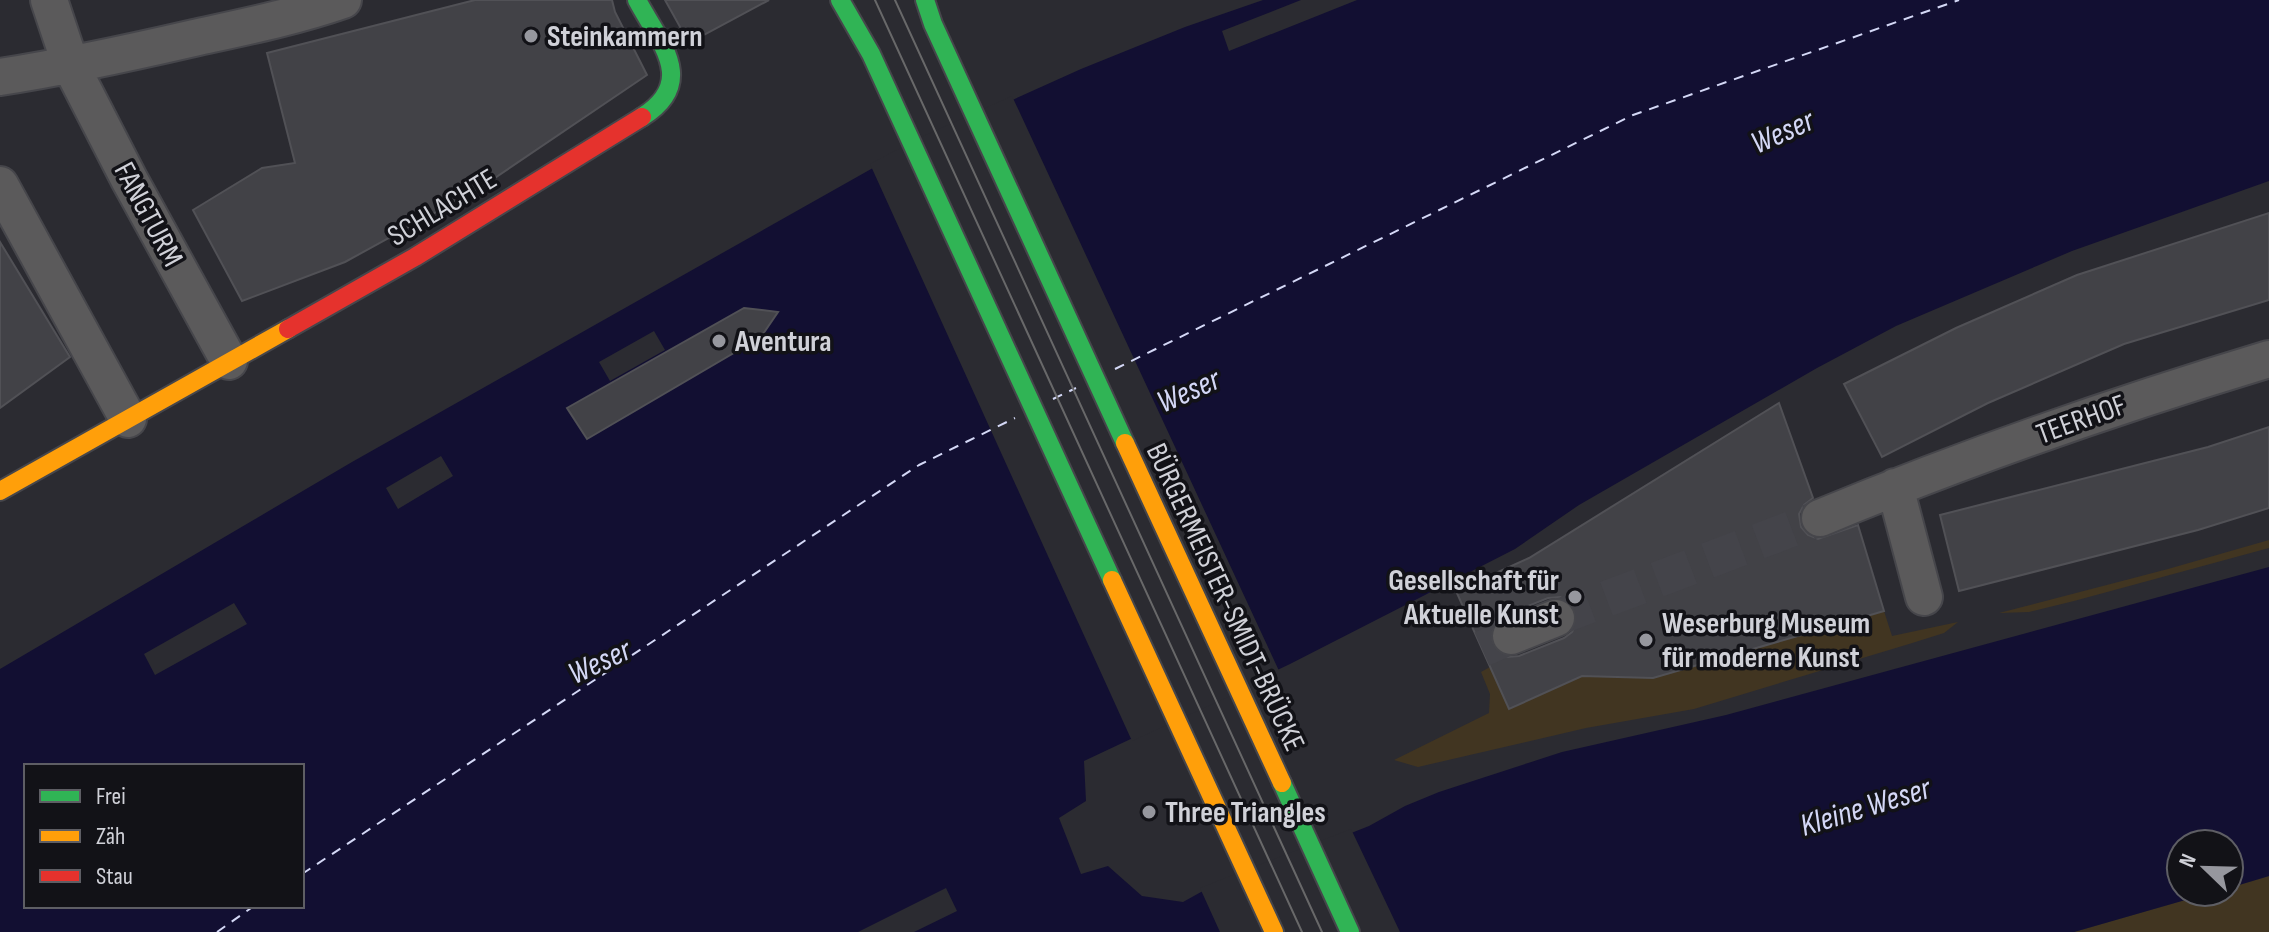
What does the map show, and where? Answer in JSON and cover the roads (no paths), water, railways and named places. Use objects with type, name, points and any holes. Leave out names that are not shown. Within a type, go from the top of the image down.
[{"type":"main road","name":"SCHLACHTE","points":[[0,491],[415,257],[658,107],[672,85],[672,65],[637,0]]},
{"type":"main road","points":[[840,0],[871,54],[1274,932]]},
{"type":"main road","name":"BÜRGERMEISTER-SMIDT-BRÜCKE","points":[[925,0],[933,24],[1350,932]]},
{"type":"street","name":"FANGTURM","points":[[49,0],[71,66],[229,361]]},
{"type":"street","points":[[0,77],[71,66],[305,13],[343,0]]},
{"type":"street","points":[[0,185],[128,419]]},
{"type":"street","name":"TEERHOF","points":[[1820,518],[1895,487],[2142,397],[2269,359]]},
{"type":"street","points":[[1895,487],[1924,597]]},
{"type":"street","points":[[1511,636],[1556,618]]},
{"type":"water","points":[[1263,0],[2269,0],[2269,181],[2072,251],[1896,326],[1579,505],[1515,549],[1290,664],[1084,761],[1086,801],[1059,818],[1081,874],[1108,866],[1142,896],[1183,902],[1201,892],[1369,826],[1439,792],[1562,752],[1726,715],[2269,567],[2269,876],[2245,883],[2245,828],[2165,828],[2165,906],[2074,932],[0,932],[0,669],[352,462],[919,142],[1081,69],[1185,27]]},
{"type":"tunnel","points":[[1556,618],[1820,518]]},
{"type":"tunnel","points":[[1482,649],[1511,636]]},
{"type":"tram line","points":[[875,0],[1302,932]]},
{"type":"tram line","points":[[895,0],[1322,932]]},
{"type":"place","name":"Steinkammern","points":[[531,36]]},
{"type":"place","name":"Aventura","points":[[719,341]]},
{"type":"place","name":"Gesellschaft für Aktuelle Kunst","points":[[1575,597]]},
{"type":"place","name":"Weserburg Museum für moderne Kunst","points":[[1646,640]]},
{"type":"place","name":"Three Triangles","points":[[1149,812]]},
{"type":"water label","name":"Weser","points":[[1782,131]]},
{"type":"water label","name":"Weser","points":[[1188,390]]},
{"type":"water label","name":"Weser","points":[[599,661]]},
{"type":"water label","name":"Kleine Weser","points":[[1865,806]]}]
